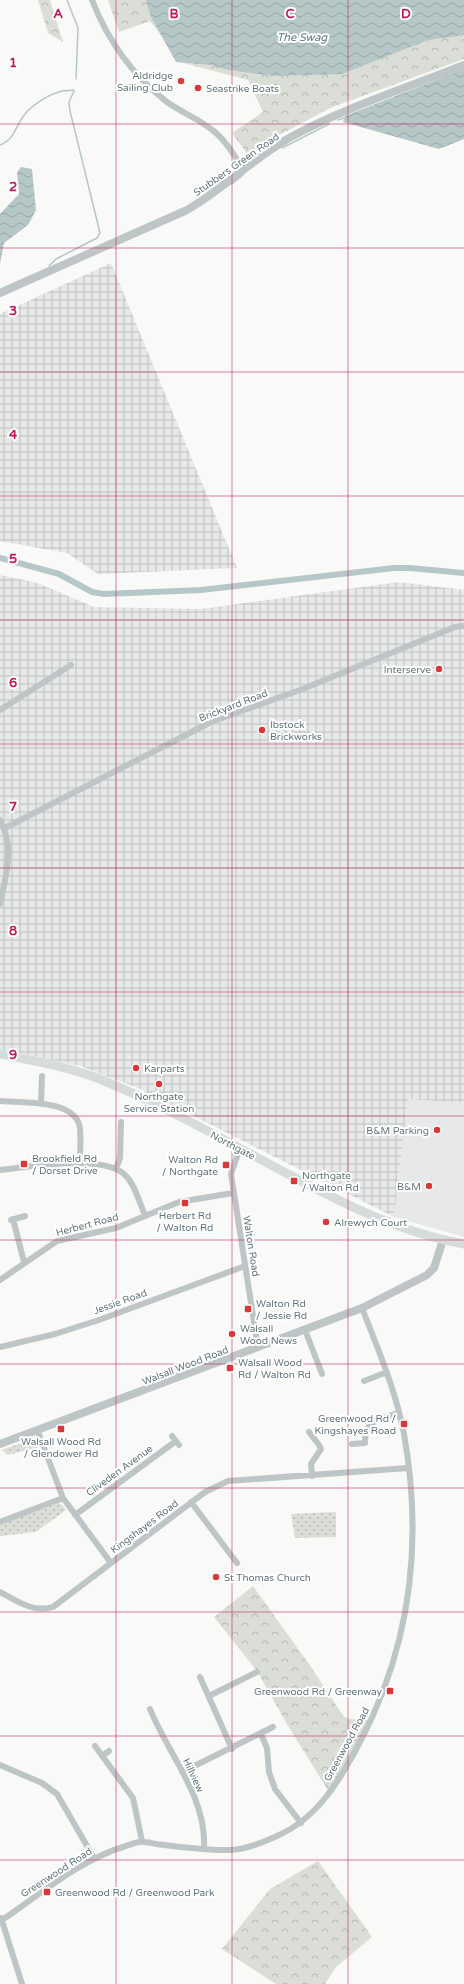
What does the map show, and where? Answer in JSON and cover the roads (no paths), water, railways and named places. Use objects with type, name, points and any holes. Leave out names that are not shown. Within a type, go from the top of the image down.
[{"type":"main road","name":"Northgate","points":[[0,1054],[59,1067],[101,1079],[138,1096],[240,1148],[355,1209],[391,1224],[443,1240],[464,1244]]},
{"type":"street","points":[[92,0],[106,31],[130,67],[168,102],[212,129],[225,143],[243,169]]},
{"type":"street","name":"Stubbers Green Road","points":[[0,293],[187,210],[207,198],[262,155],[301,132],[464,65]]},
{"type":"street","name":"Brickyard Road","points":[[4,828],[211,722],[300,690],[455,627],[464,626]]},
{"type":"street","points":[[0,710],[71,665]]},
{"type":"street","points":[[0,820],[4,828],[8,845],[8,863],[0,904]]},
{"type":"street","points":[[41,1104],[42,1076]]},
{"type":"street","points":[[0,1101],[41,1104],[63,1108],[74,1115],[80,1127],[80,1163]]},
{"type":"street","points":[[116,1168],[120,1158],[121,1122]]},
{"type":"street","name":"Walton Road","points":[[240,1148],[231,1174],[258,1348]]},
{"type":"street","points":[[0,1170],[80,1163],[116,1168],[131,1183],[145,1215]]},
{"type":"street","name":"Herbert Road","points":[[0,1280],[24,1262],[57,1241],[116,1228],[179,1202],[233,1193]]},
{"type":"street","points":[[24,1262],[12,1219],[26,1216]]},
{"type":"street","name":"Walsall Wood Road","points":[[0,1444],[38,1432],[362,1308],[427,1275],[434,1268],[443,1240]]},
{"type":"street","name":"Jessie Road","points":[[0,1347],[55,1334],[99,1320],[245,1266]]},
{"type":"street","name":"Greenwood Road","points":[[1,1918],[94,1858],[142,1841],[233,1850],[257,1844],[281,1834],[301,1823],[310,1816],[331,1792],[350,1762],[373,1718],[395,1660],[404,1624],[411,1565],[412,1527],[404,1433],[387,1372],[362,1308]]},
{"type":"street","points":[[305,1330],[322,1374]]},
{"type":"street","points":[[364,1380],[387,1372]]},
{"type":"street","points":[[352,1444],[365,1443],[365,1432],[371,1422],[398,1413]]},
{"type":"street","points":[[38,1432],[63,1498],[111,1563]]},
{"type":"street","points":[[309,1432],[321,1449],[311,1464],[312,1476]]},
{"type":"street","name":"Cliveden Avenue","points":[[75,1515],[176,1441]]},
{"type":"street","name":"Kingshayes Road","points":[[0,1592],[36,1609],[43,1610],[53,1607],[212,1487],[228,1481],[408,1468]]},
{"type":"street","points":[[0,1522],[63,1498]]},
{"type":"street","points":[[192,1502],[237,1563]]},
{"type":"street","points":[[209,1696],[245,1675],[257,1672]]},
{"type":"street","points":[[200,1677],[232,1749]]},
{"type":"street","name":"Hillview","points":[[150,1708],[150,1716],[182,1772],[200,1813],[204,1848]]},
{"type":"street","points":[[182,1772],[232,1749],[273,1727]]},
{"type":"street","points":[[261,1734],[267,1748],[269,1772],[275,1789],[301,1823]]},
{"type":"street","points":[[95,1746],[133,1798],[142,1841]]},
{"type":"street","points":[[102,1756],[109,1751]]},
{"type":"street","points":[[0,1765],[42,1783],[57,1794],[94,1858]]},
{"type":"street","points":[[1,1918],[22,1984]]},
{"type":"water","name":"The Swag","points":[[146,0],[464,0],[464,35],[428,40],[342,74],[274,76],[228,70],[212,65],[176,62],[151,17]]},
{"type":"water","points":[[464,69],[464,139],[439,149],[343,122],[345,116]]},
{"type":"water","points":[[21,167],[32,169],[36,210],[28,225],[4,243],[0,264],[0,214],[19,194],[17,172]]},
{"type":"waterway","points":[[67,0],[78,28],[76,79]]},
{"type":"waterway","points":[[0,145],[5,143],[12,136],[28,110],[37,103],[57,92],[74,90]]},
{"type":"waterway","points":[[49,266],[56,259],[97,238],[100,233],[70,111],[69,102],[74,91]]},
{"type":"waterway","points":[[338,120],[344,118]]},
{"type":"waterway","points":[[282,148],[329,124]]},
{"type":"waterway","points":[[232,184],[243,175]]},
{"type":"waterway","points":[[0,558],[59,574],[92,592],[104,594],[201,590],[394,568],[464,573]]},
{"type":"place","name":"Aldridge Sailing Club","points":[[181,81]]},
{"type":"place","name":"Seastrike Boats","points":[[198,88]]},
{"type":"place","name":"Interserve","points":[[439,669]]},
{"type":"place","name":"Ibstock Brickworks","points":[[262,730]]},
{"type":"place","name":"Karparts","points":[[136,1068]]},
{"type":"place","name":"Northgate Service Station","points":[[159,1084]]},
{"type":"place","name":"B&M Parking","points":[[437,1130]]},
{"type":"place","name":"Brookfield Rd / Dorset Drive","points":[[24,1164]]},
{"type":"place","name":"Walton Rd / Northgate","points":[[226,1165]]},
{"type":"place","name":"Northgate / Walton Rd","points":[[294,1181]]},
{"type":"place","name":"B&M","points":[[429,1186]]},
{"type":"place","name":"Herbert Rd / Walton Rd","points":[[185,1203]]},
{"type":"place","name":"Alrewych Court","points":[[326,1222]]},
{"type":"place","name":"Walton Rd / Jessie Rd","points":[[248,1309]]},
{"type":"place","name":"Walsall Wood News","points":[[232,1334]]},
{"type":"place","name":"Walsall Wood Rd / Walton Rd","points":[[230,1368]]},
{"type":"place","name":"Greenwood Rd / Kingshayes Road","points":[[404,1424]]},
{"type":"place","name":"Walsall Wood Rd / Glendower Rd","points":[[61,1429]]},
{"type":"place","name":"St Thomas Church","points":[[216,1577]]},
{"type":"place","name":"Greenwood Rd / Greenway","points":[[390,1691]]},
{"type":"place","name":"Greenwood Rd / Greenwood Park","points":[[47,1892]]}]
